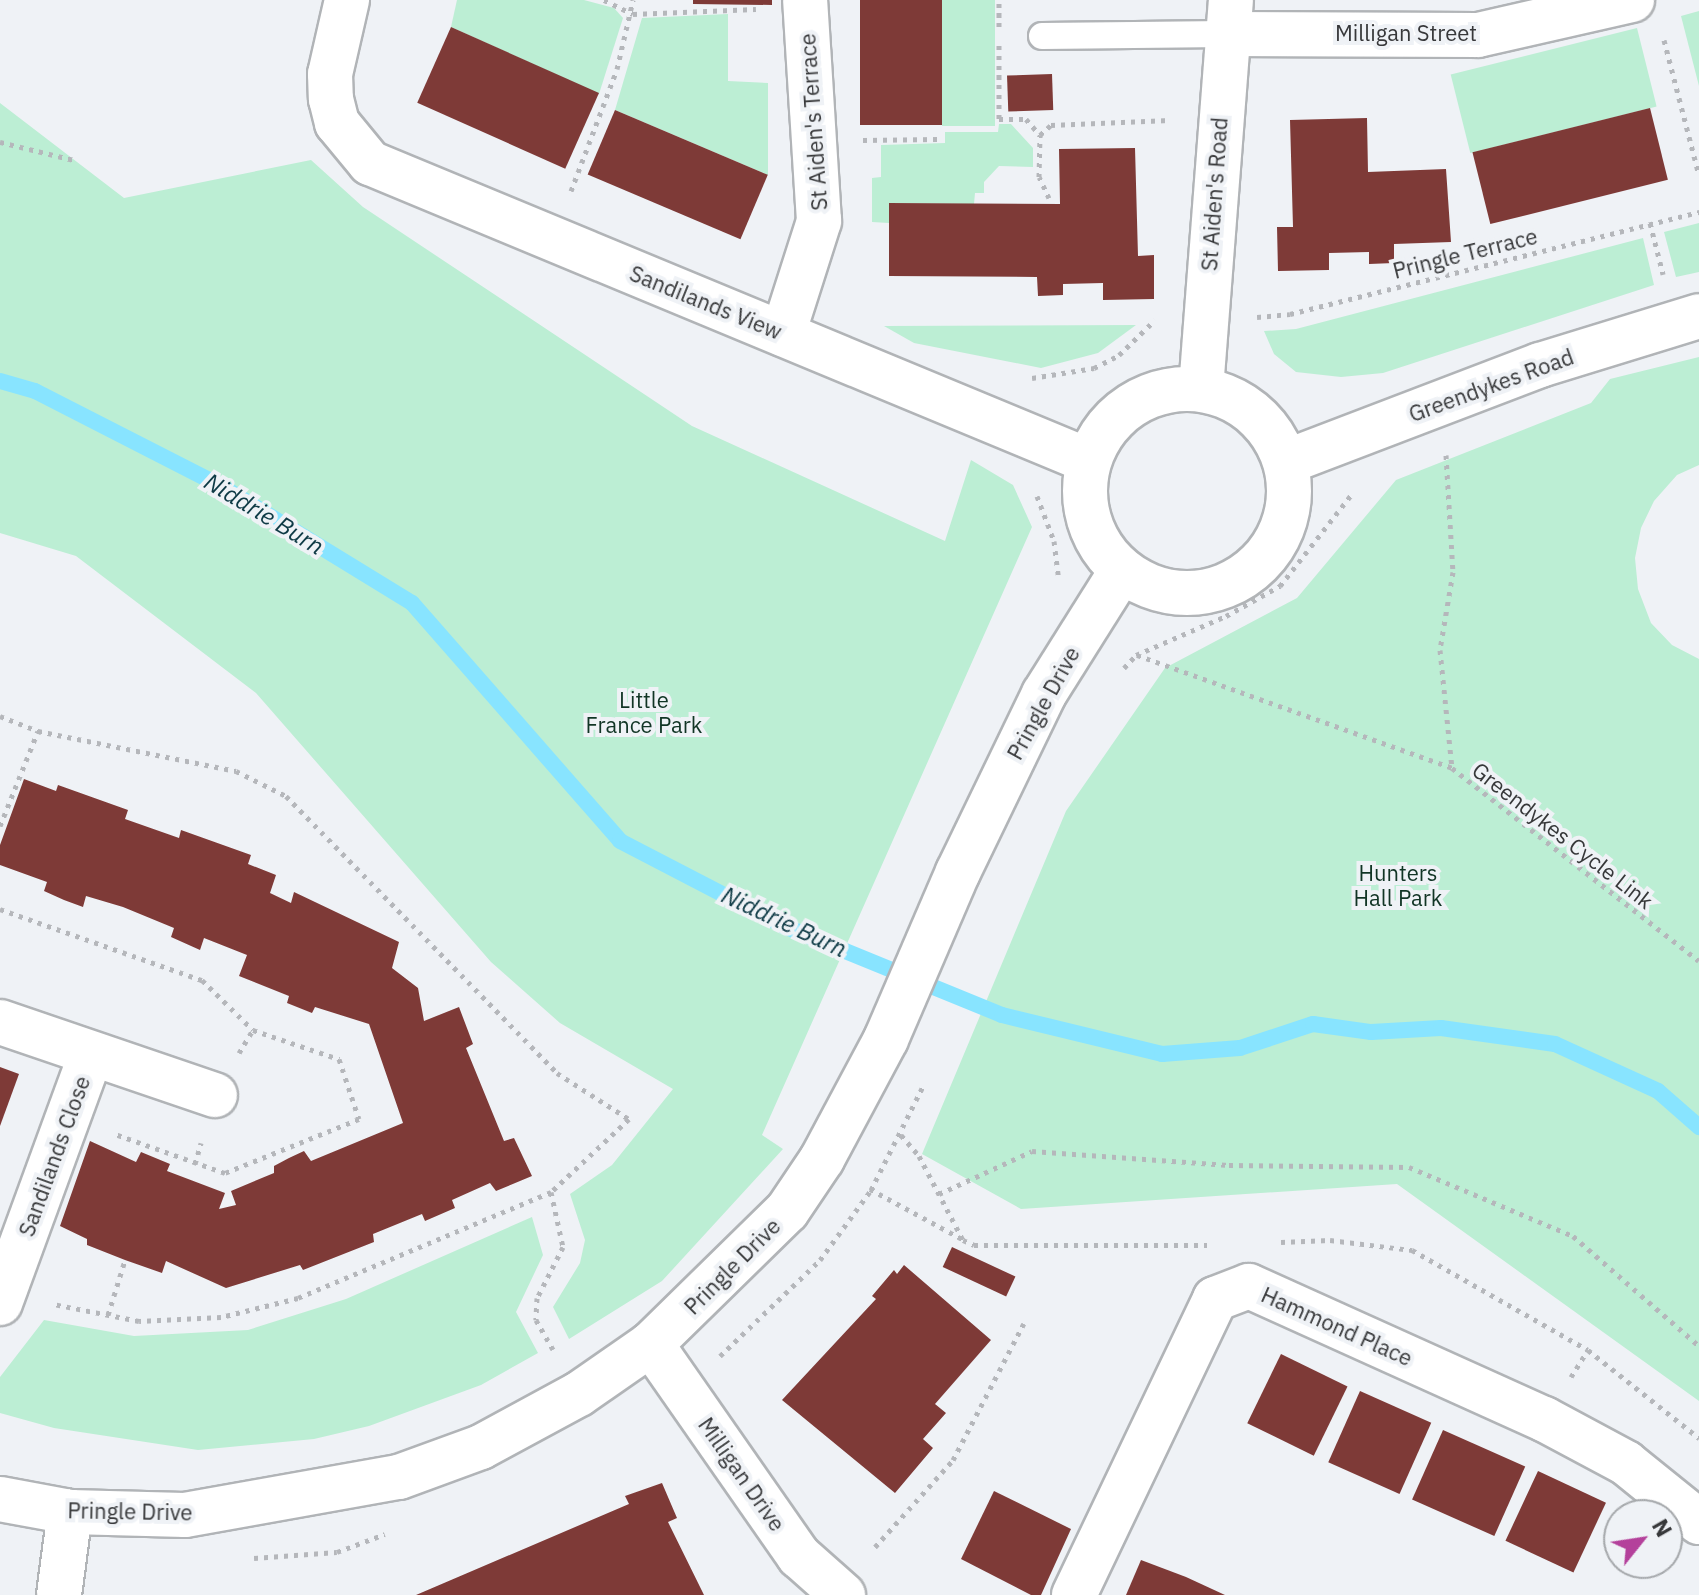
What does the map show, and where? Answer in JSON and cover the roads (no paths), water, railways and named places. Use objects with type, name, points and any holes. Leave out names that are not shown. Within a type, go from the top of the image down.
[{"type":"street","name":"Sandilands View","points":[[347,0],[330,74],[337,123],[370,163],[1089,461]]},
{"type":"street","name":"St Aiden's Terrace","points":[[783,334],[819,221],[805,5]]},
{"type":"street","name":"Milligan Street","points":[[1228,17],[1478,35],[1647,15]]},
{"type":"street","name":"St Aiden's Road","points":[[1201,389],[1228,17]]},
{"type":"street","name":"Greendykes Road","points":[[1286,462],[1540,365],[1687,320]]},
{"type":"street","points":[[1201,389],[1240,403],[1257,416],[1286,462],[1290,500],[1280,534],[1261,562],[1239,579],[1208,591],[1177,593],[1149,585],[1122,570],[1102,547],[1089,519],[1085,490],[1089,461],[1100,437],[1133,403],[1156,393],[1201,389]]},
{"type":"street","name":"Pringle Drive","points":[[0,1499],[70,1512],[185,1515],[399,1477],[481,1447],[579,1394],[651,1344],[787,1211],[822,1159],[886,1039],[958,872],[1044,694],[1122,570]]},
{"type":"street","name":"Sandilands Close","points":[[0,1022],[215,1095]]},
{"type":"street","name":"Sandilands Close","points":[[2,1301],[91,1054]]},
{"type":"street","name":"Hammond Place","points":[[1074,1595],[1215,1299],[1249,1286],[1544,1419],[1626,1463],[1699,1522]]},
{"type":"street","name":"Milligan Drive","points":[[651,1344],[799,1556],[843,1595]]},
{"type":"street","points":[[59,1595],[70,1512]]},
{"type":"lane","points":[[1042,36],[1228,17]]},
{"type":"waterway","name":"Niddrie Burn","points":[[0,381],[35,391],[221,486],[412,603],[620,841],[784,926],[1002,1015],[1162,1054],[1240,1048],[1313,1024],[1371,1032],[1441,1028],[1555,1044],[1658,1091],[1699,1127]]},
{"type":"park label","name":"Little France Park","points":[[644,712]]},
{"type":"park label","name":"Hunters Hall Park","points":[[1398,884]]}]
